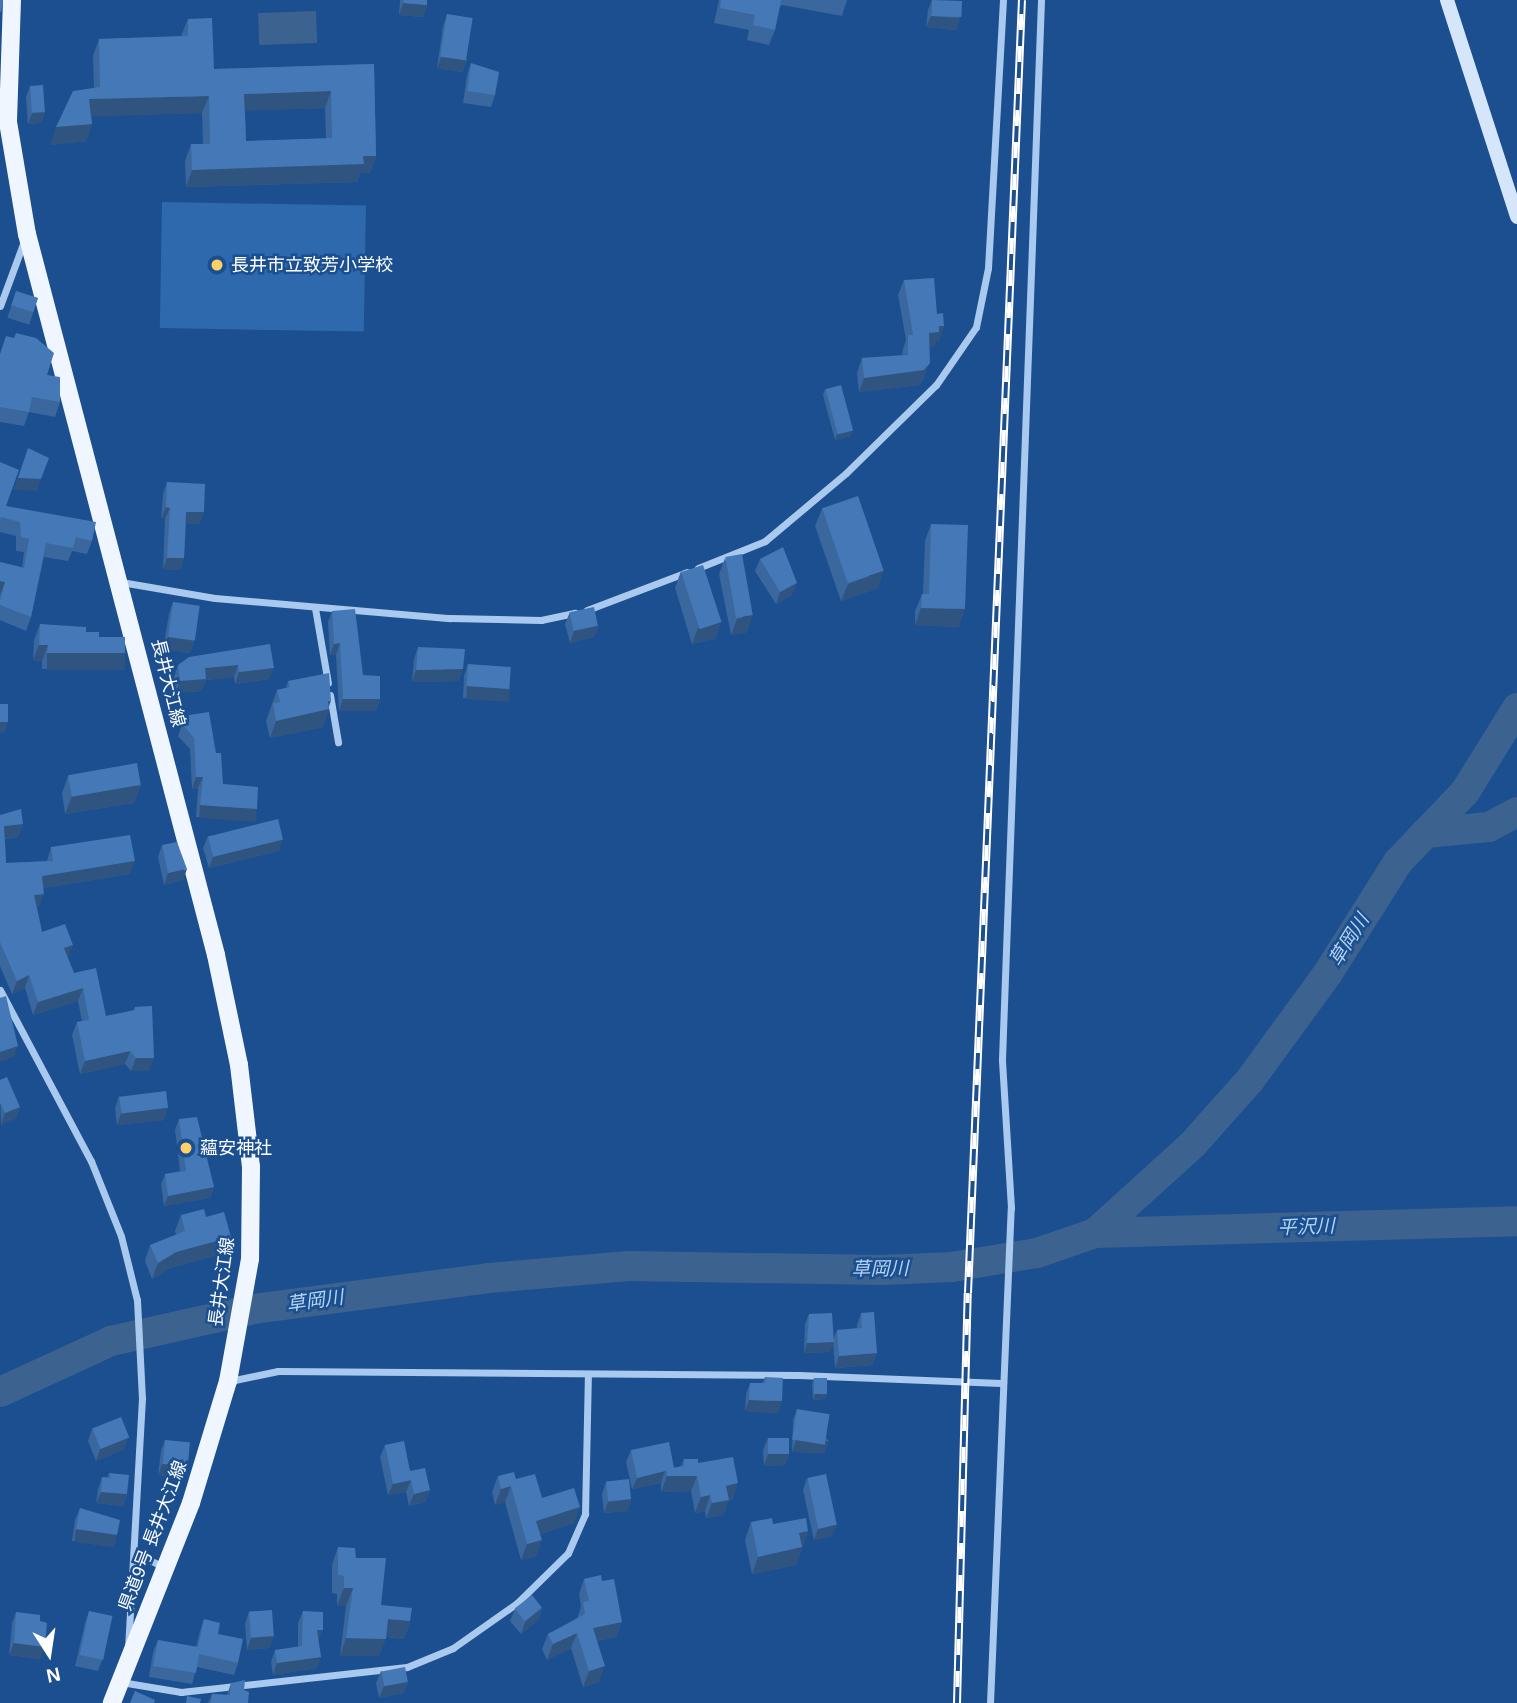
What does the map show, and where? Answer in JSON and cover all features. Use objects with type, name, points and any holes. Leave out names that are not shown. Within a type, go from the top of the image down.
[{"type":"main road","name":"長井大江線","points":[[12,0],[4,123],[27,234],[216,955],[239,1065],[251,1167],[250,1259],[228,1381]]},
{"type":"main road","name":"県道9号 長井大江線","points":[[112,1703],[191,1503],[228,1381]]},
{"type":"street","points":[[120,582],[315,608],[541,620],[604,607],[765,541],[846,473],[936,385],[976,327],[988,268],[1003,0]]},
{"type":"street","points":[[990,1703],[1001,1383],[1011,1208],[1002,1059],[1041,0]]},
{"type":"street","points":[[1447,0],[1517,217]]},
{"type":"street","points":[[0,306],[27,234]]},
{"type":"street","points":[[315,608],[338,742]]},
{"type":"street","points":[[0,990],[91,1161],[121,1236],[137,1300],[142,1398],[128,1660]]},
{"type":"street","points":[[228,1381],[278,1371],[588,1376],[799,1375],[1001,1383]]},
{"type":"street","points":[[120,1682],[181,1692],[407,1667],[453,1648],[517,1603],[568,1553],[584,1514],[588,1376]]},
{"type":"street","points":[[134,1552],[165,1567]]},
{"type":"shaded area","points":[[316,11],[317,43],[259,45],[258,13]]},
{"type":"shaded area","points":[[162,202],[366,206],[364,332],[160,328]]},
{"type":"building","points":[[404,0],[427,0],[427,5],[403,3]]},
{"type":"building","points":[[721,0],[781,0],[775,30],[753,25],[755,15],[720,8]]},
{"type":"building","points":[[932,0],[962,1],[961,17],[931,16]]},
{"type":"building","points":[[447,14],[473,18],[466,61],[440,56]]},
{"type":"building","points":[[212,18],[214,69],[374,64],[376,156],[363,156],[364,164],[192,170],[191,144],[210,144],[209,96],[89,99],[92,124],[56,127],[73,91],[100,87],[99,39],[188,36],[188,19]],"holes":[[[331,91],[332,138],[246,141],[244,94]]]},
{"type":"building","points":[[471,63],[499,72],[495,95],[467,91]]},
{"type":"building","points":[[43,85],[45,112],[32,113],[30,86]]},
{"type":"building","points":[[934,278],[937,314],[943,313],[944,326],[939,326],[939,332],[929,333],[930,363],[924,370],[864,378],[862,358],[908,355],[908,335],[913,335],[904,280]]},
{"type":"building","points":[[16,291],[38,298],[33,312],[11,305]]},
{"type":"building","points":[[16,333],[36,338],[54,353],[47,375],[60,377],[60,402],[32,397],[29,412],[0,407],[0,354],[6,336],[14,338]]},
{"type":"building","points":[[841,385],[853,430],[838,435],[826,389]]},
{"type":"building","points":[[28,448],[49,458],[41,479],[18,478]]},
{"type":"building","points":[[0,462],[19,470],[6,506],[96,522],[92,541],[76,537],[73,548],[46,543],[31,617],[0,605],[5,582],[0,581],[0,562],[24,568],[29,539],[21,537],[20,522],[1,517],[0,520]]},
{"type":"building","points":[[167,482],[205,484],[204,512],[186,512],[184,558],[167,558],[170,508],[166,507]]},
{"type":"building","points":[[858,496],[884,571],[848,583],[822,508]]},
{"type":"building","points":[[931,524],[968,525],[965,609],[921,608],[922,594],[929,594]]},
{"type":"building","points":[[783,547],[797,583],[780,592],[760,559]]},
{"type":"building","points":[[742,554],[753,615],[736,618],[725,557]]},
{"type":"building","points":[[703,565],[722,622],[700,629],[681,572]]},
{"type":"building","points":[[173,602],[200,606],[195,640],[168,637]]},
{"type":"building","points":[[594,607],[598,626],[573,631],[570,612]]},
{"type":"building","points":[[355,609],[363,675],[380,676],[380,699],[343,699],[340,643],[334,644],[332,611]]},
{"type":"building","points":[[40,624],[86,627],[86,632],[99,632],[99,637],[125,637],[125,653],[47,653],[48,645],[39,645]]},
{"type":"building","points":[[270,644],[274,668],[239,672],[238,665],[205,668],[206,679],[180,681],[178,665],[189,657]]},
{"type":"building","points":[[418,647],[465,649],[463,669],[416,670]]},
{"type":"building","points":[[468,664],[511,667],[509,689],[466,686]]},
{"type":"building","points":[[329,673],[329,709],[276,721],[273,703],[280,702],[277,690],[290,687],[288,681]]},
{"type":"building","points":[[0,704],[8,704],[8,722],[0,722]]},
{"type":"building","points":[[209,712],[216,753],[221,753],[223,784],[258,787],[257,809],[200,805],[203,777],[196,777],[194,738],[182,724],[189,715]]},
{"type":"building","points":[[137,763],[141,785],[72,797],[68,775]]},
{"type":"building","points":[[21,809],[23,824],[4,826],[6,863],[53,861],[51,847],[130,835],[135,861],[42,876],[44,894],[34,895],[42,932],[65,924],[73,945],[64,948],[74,973],[96,968],[106,1016],[135,1010],[135,1007],[152,1006],[154,1058],[136,1058],[130,1051],[85,1061],[77,1022],[89,1020],[83,988],[38,1002],[29,975],[17,981],[0,942],[0,815]]},
{"type":"building","points":[[278,819],[283,839],[213,857],[208,836]]},
{"type":"building","points":[[177,842],[187,869],[168,873],[162,845]]},
{"type":"building","points":[[6,996],[18,1046],[0,1052],[0,998]]},
{"type":"building","points":[[7,1077],[20,1107],[5,1113],[0,1103],[0,1080]]},
{"type":"building","points":[[166,1091],[168,1108],[121,1114],[119,1097]]},
{"type":"building","points":[[197,1117],[214,1187],[168,1196],[165,1174],[186,1171],[179,1119]]},
{"type":"building","points":[[204,1209],[206,1217],[224,1212],[231,1237],[176,1252],[158,1263],[150,1245],[185,1231],[181,1215]]},
{"type":"building","points":[[874,1312],[877,1353],[839,1356],[837,1330],[862,1328],[861,1313]]},
{"type":"building","points":[[832,1313],[834,1342],[807,1343],[809,1314]]},
{"type":"building","points":[[765,1377],[783,1378],[782,1401],[749,1400],[750,1383],[765,1383]]},
{"type":"building","points":[[814,1378],[827,1378],[827,1394],[814,1394]]},
{"type":"building","points":[[797,1409],[830,1414],[825,1445],[792,1440]]},
{"type":"building","points":[[121,1417],[129,1437],[100,1449],[92,1429]]},
{"type":"building","points":[[768,1438],[789,1438],[789,1454],[768,1454]]},
{"type":"building","points":[[165,1440],[190,1442],[188,1466],[163,1464]]},
{"type":"building","points":[[404,1441],[410,1471],[425,1468],[430,1490],[414,1494],[411,1480],[393,1484],[385,1445]]},
{"type":"building","points":[[669,1442],[674,1468],[637,1478],[631,1450]]},
{"type":"building","points":[[733,1457],[738,1483],[726,1486],[729,1500],[712,1503],[710,1495],[701,1497],[697,1476],[667,1476],[666,1469],[684,1466],[684,1459],[698,1459],[698,1463]]},
{"type":"building","points":[[514,1472],[516,1479],[535,1474],[542,1498],[574,1488],[580,1507],[536,1521],[542,1540],[527,1544],[511,1486],[501,1489],[498,1476]]},
{"type":"building","points":[[109,1473],[129,1475],[127,1494],[101,1492],[102,1477],[111,1478]]},
{"type":"building","points":[[826,1474],[837,1525],[818,1529],[807,1478]]},
{"type":"building","points":[[629,1479],[631,1499],[608,1501],[606,1481]]},
{"type":"building","points":[[80,1508],[120,1520],[117,1535],[76,1529]]},
{"type":"building","points":[[772,1518],[773,1524],[806,1518],[808,1531],[799,1533],[802,1547],[758,1557],[751,1522]]},
{"type":"building","points":[[338,1547],[355,1548],[356,1558],[386,1558],[381,1605],[412,1608],[410,1621],[388,1619],[386,1639],[346,1638],[353,1588],[344,1588],[344,1576],[338,1575]]},
{"type":"building","points":[[601,1575],[602,1581],[614,1579],[622,1622],[593,1628],[605,1666],[589,1671],[577,1633],[553,1644],[548,1634],[585,1614],[583,1602],[589,1601],[584,1579]]},
{"type":"building","points":[[532,1595],[542,1608],[525,1621],[515,1609]]},
{"type":"building","points":[[272,1610],[274,1636],[251,1638],[249,1612]]},
{"type":"building","points":[[89,1611],[112,1616],[103,1660],[80,1655]]},
{"type":"building","points":[[303,1611],[323,1612],[323,1630],[317,1630],[321,1657],[277,1663],[275,1650],[302,1646]]},
{"type":"building","points":[[16,1612],[40,1615],[40,1621],[47,1623],[45,1647],[14,1643]]},
{"type":"building","points":[[204,1619],[220,1623],[218,1634],[243,1639],[238,1663],[199,1654],[196,1673],[153,1666],[158,1640],[198,1647]]},
{"type":"building","points":[[405,1667],[408,1682],[384,1686],[381,1672]]},
{"type":"building","points":[[245,1680],[244,1690],[249,1692],[248,1703],[211,1703],[212,1694],[230,1695],[231,1683]]},
{"type":"building","points":[[135,1691],[155,1700],[154,1703],[130,1703]]},
{"type":"building","points":[[187,1696],[201,1699],[200,1703],[186,1703]]},
{"type":"waterway","name":"草岡川","points":[[0,1392],[111,1341],[254,1309],[489,1278],[628,1266],[882,1270],[952,1267],[1037,1253],[1095,1233],[1193,1144],[1250,1080],[1328,973],[1398,862],[1465,792],[1517,708]]},
{"type":"waterway","points":[[1425,833],[1489,827],[1517,812]]},
{"type":"waterway","name":"平沢川","points":[[1095,1233],[1517,1221]]},
{"type":"railway","points":[[957,1703],[968,1293],[1022,0]]},
{"type":"place","name":"長井市立致芳小学校","points":[[217,265]]},
{"type":"place","name":"蘊安神社","points":[[186,1148]]}]
